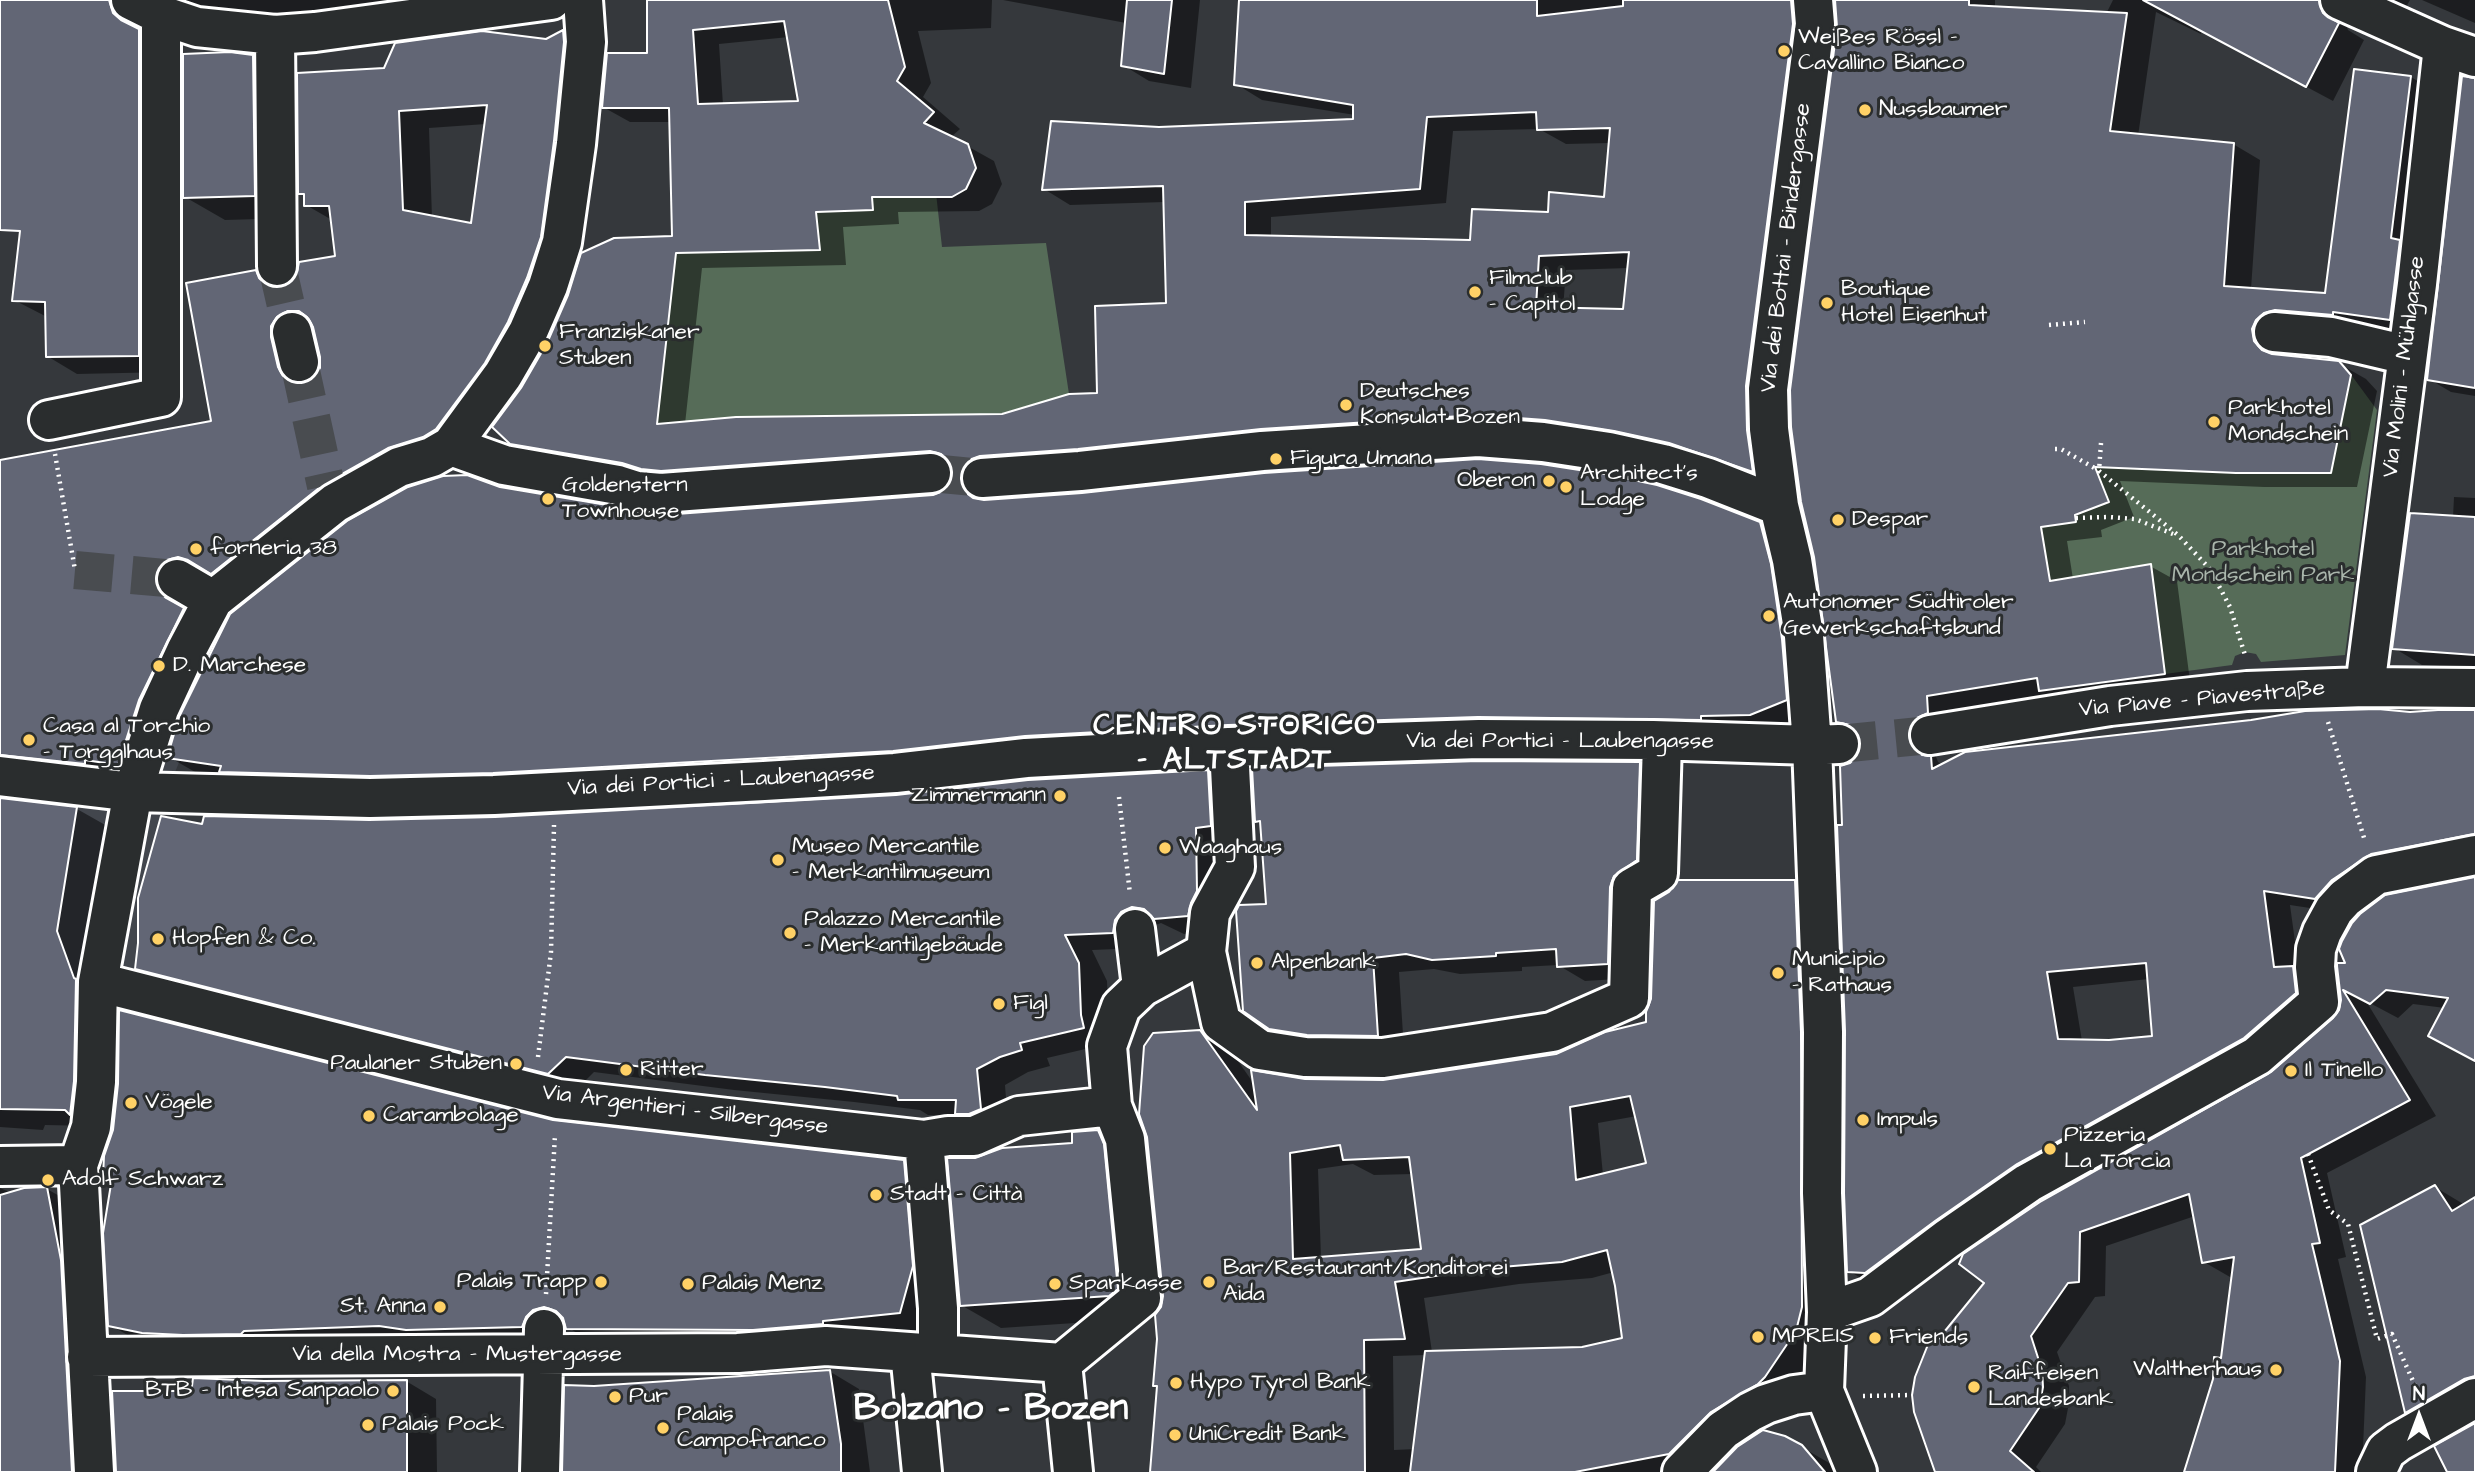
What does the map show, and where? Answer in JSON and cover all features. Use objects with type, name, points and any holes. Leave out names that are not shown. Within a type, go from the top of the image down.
[{"type":"street","points":[[49,420],[161,397],[146,7],[197,27],[275,35],[551,0]]},
{"type":"street","points":[[94,1472],[78,1165],[91,1127],[96,1082],[98,982],[133,792],[159,709],[213,600],[331,494],[432,457],[451,446],[503,374],[527,332],[548,286],[562,242],[576,144],[586,42],[583,0]]},
{"type":"street","name":"Via dei Bottai - Bindergasse","points":[[1813,0],[1815,24],[1768,389],[1769,429],[1779,506],[1825,744],[1819,880],[1823,1032],[1822,1193],[1828,1312],[1824,1391]]},
{"type":"street","points":[[2340,0],[2459,51]]},
{"type":"street","points":[[275,35],[277,265]]},
{"type":"street","name":"Via Molini - Mühlgasse","points":[[2365,687],[2407,355],[2459,51]]},
{"type":"street","points":[[2274,332],[2331,337],[2407,355]]},
{"type":"street","points":[[982,478],[1080,471],[1262,451],[1478,438],[1543,442],[1663,464],[1708,478],[1779,506]]},
{"type":"street","points":[[451,446],[504,465],[618,485],[637,491],[661,493],[931,472]]},
{"type":"street","points":[[177,579],[213,600]]},
{"type":"street","name":"Via Piave - Piavestraße","points":[[1930,735],[2098,708],[2248,691],[2365,687],[2475,688]]},
{"type":"street","name":"Via dei Portici - Laubengasse","points":[[0,776],[133,792],[370,798],[494,795],[869,775],[1026,758],[1229,747],[1479,738],[1825,744]]},
{"type":"street","points":[[1229,747],[1235,867],[1210,913],[1206,952],[1221,1022],[1260,1050],[1305,1057],[1383,1058],[1552,1032],[1629,998],[1632,888],[1658,873],[1662,742]]},
{"type":"street","points":[[1828,1312],[1870,1297],[2028,1182],[2257,1056],[2319,1002],[2315,967],[2316,949],[2322,932],[2334,910],[2345,898],[2376,875],[2475,855]]},
{"type":"street","points":[[1135,929],[1142,987]]},
{"type":"street","points":[[1073,1472],[1062,1363],[1141,1298],[1125,1139],[1112,1106],[1107,1046],[1121,1007],[1142,987],[1206,952]]},
{"type":"street","name":"Via Argentieri - Silbergasse","points":[[98,982],[546,1096],[924,1140],[974,1136],[1019,1116],[1112,1106]]},
{"type":"street","points":[[922,1472],[924,1353],[938,1308],[924,1140]]},
{"type":"street","points":[[0,1166],[78,1165]]},
{"type":"street","points":[[540,1472],[543,1341]]},
{"type":"street","name":"Via della Mostra - Mustergasse","points":[[87,1357],[543,1341],[738,1353],[826,1346],[1062,1363]]},
{"type":"street","points":[[1682,1472],[1723,1430],[1750,1412],[1794,1395],[1824,1391],[1857,1472]]},
{"type":"street","points":[[2376,1472],[2386,1451],[2432,1421],[2475,1398]]},
{"type":"path","points":[[2049,324],[2085,322]]},
{"type":"path","points":[[49,420],[75,570]]},
{"type":"path","points":[[2099,471],[2101,443]]},
{"type":"path","points":[[2055,449],[2061,449],[2099,471],[2178,535],[2210,569],[2230,607],[2245,652],[2248,691]]},
{"type":"path","points":[[2076,518],[2135,519],[2178,535]]},
{"type":"path","points":[[2317,688],[2376,875]]},
{"type":"path","points":[[1119,797],[1135,929]]},
{"type":"path","points":[[543,1341],[546,1096],[554,828]]},
{"type":"path","points":[[2308,1154],[2329,1210],[2348,1224],[2377,1339],[2392,1334],[2432,1421]]},
{"type":"shaded area","points":[[425,439],[440,476],[436,472],[404,486],[318,539],[322,547],[180,760],[167,792],[138,898],[135,972],[79,994],[57,931],[79,797],[93,788],[108,763],[159,640],[177,579],[176,563],[207,558],[302,501],[306,503],[313,499],[313,495],[338,479],[342,481],[349,477],[349,471],[366,467]]},
{"type":"green space","points":[[936,193],[942,247],[1046,243],[1069,394],[982,419],[982,414],[809,415],[736,417],[657,424],[676,253],[820,250],[816,212],[872,210],[872,194],[892,197]]},
{"type":"green space","name":"Parkhotel Mondschein Park","points":[[2352,376],[2377,410],[2345,655],[2261,662],[2256,654],[2245,652],[2235,656],[2232,665],[2165,674],[2151,564],[2085,575],[2038,591],[2046,553],[2038,510],[2046,526],[2076,522],[2056,421],[2331,472]]},
{"type":"building","points":[[0,0],[109,0],[113,13],[139,29],[139,356],[46,357],[45,302],[12,301],[20,231],[0,230]]},
{"type":"building","points":[[647,0],[888,0],[905,67],[897,81],[934,112],[924,123],[968,144],[976,168],[966,189],[952,197],[872,197],[873,210],[816,212],[820,250],[676,253],[657,424],[736,417],[1002,414],[1069,394],[1097,393],[1095,306],[1166,303],[1163,186],[1042,190],[1051,121],[1159,127],[1353,119],[1353,105],[1234,85],[1239,0],[1537,0],[1537,16],[1623,6],[1623,0],[1791,0],[1793,24],[1746,386],[1747,430],[1753,472],[1669,443],[1614,431],[1545,420],[1477,415],[1261,429],[1078,449],[980,456],[969,460],[962,469],[960,479],[964,491],[973,498],[984,500],[1082,493],[1264,473],[1478,459],[1541,464],[1657,485],[1760,522],[1771,564],[1782,639],[1787,700],[1750,715],[1701,716],[1701,720],[1478,717],[1228,725],[1025,736],[893,751],[493,773],[370,776],[219,772],[221,766],[167,758],[179,717],[230,614],[347,521],[408,487],[443,476],[467,475],[500,487],[613,506],[635,513],[663,515],[933,495],[943,491],[950,483],[953,472],[949,461],[941,454],[930,451],[661,471],[510,444],[492,427],[521,388],[547,343],[568,295],[581,253],[614,238],[672,236],[669,108],[602,108],[607,53],[647,53]],"holes":[[[784,21],[798,101],[698,104],[693,30]],[[1536,112],[1537,130],[1610,128],[1604,197],[1549,192],[1548,212],[1472,209],[1470,240],[1245,235],[1245,202],[1420,189],[1427,117]],[[1629,252],[1623,309],[1536,307],[1539,256]]]},
{"type":"building","points":[[1127,0],[1172,0],[1164,74],[1121,66]]},
{"type":"building","points":[[1835,0],[1969,0],[1969,5],[2127,13],[2110,131],[2234,143],[2224,286],[2325,293],[2354,69],[2411,76],[2391,238],[2400,240],[2390,320],[2333,312],[2333,315],[2275,310],[2264,313],[2256,320],[2252,329],[2254,341],[2262,350],[2272,354],[2339,361],[2351,375],[2331,473],[2236,473],[2095,467],[2109,502],[2075,515],[2076,522],[2041,527],[2050,581],[2151,564],[2165,674],[2039,691],[2037,678],[1927,696],[1928,713],[1917,718],[1909,728],[1909,739],[1914,749],[1922,755],[1931,756],[1932,769],[1965,752],[2251,720],[2305,711],[2475,710],[2475,834],[2371,854],[2332,880],[2315,899],[2264,891],[2274,967],[2293,966],[2296,993],[2244,1038],[2017,1164],[1865,1273],[1847,1272],[1844,1193],[1845,1031],[1837,825],[1842,825],[1840,766],[1850,763],[1858,755],[1861,743],[1858,733],[1850,725],[1836,722],[1814,557],[1801,502],[1791,427],[1790,390],[1837,27]],"holes":[[[2146,963],[2152,1036],[2109,1040],[2058,1039],[2047,972]]]},
{"type":"building","points":[[2143,0],[2319,0],[2323,13],[2339,23],[2306,87]]},
{"type":"building","points":[[563,30],[554,141],[541,237],[508,322],[485,363],[436,429],[423,437],[388,448],[324,484],[211,574],[178,557],[167,560],[159,567],[155,580],[158,590],[184,608],[139,700],[118,765],[85,760],[85,764],[0,755],[0,460],[211,421],[186,283],[256,270],[266,285],[278,288],[289,284],[296,277],[299,262],[335,256],[329,206],[304,206],[304,194],[298,194],[297,73],[384,68],[395,43],[482,31],[546,39]],"holes":[[[487,105],[471,223],[403,210],[399,111]],[[288,311],[299,311],[308,318],[313,327],[320,357],[320,368],[314,377],[303,383],[292,383],[283,376],[278,367],[271,337],[271,326],[277,317]]]},
{"type":"building","points":[[230,52],[253,55],[255,196],[183,198],[183,54]]},
{"type":"building","points":[[2462,76],[2475,78],[2475,388],[2427,380]]},
{"type":"building","points":[[2410,513],[2475,517],[2475,655],[2392,649]]},
{"type":"building","points":[[1479,761],[1640,762],[1637,860],[1614,876],[1610,887],[1608,964],[1557,967],[1556,949],[1432,960],[1406,954],[1373,958],[1378,1036],[1307,1035],[1269,1029],[1243,1011],[1236,911],[1239,905],[1266,904],[1260,821],[1255,822],[1252,768]]},
{"type":"building","points":[[1208,770],[1211,826],[1196,828],[1197,891],[1188,916],[1154,919],[1144,909],[1132,907],[1121,912],[1115,920],[1113,933],[1065,935],[1079,963],[1084,1028],[1020,1043],[1022,1050],[1000,1057],[977,1069],[981,1109],[969,1114],[955,1114],[956,1100],[898,1100],[897,1096],[566,1057],[548,1074],[135,969],[138,898],[161,816],[202,824],[204,816],[369,820],[495,817],[896,795],[1028,780]]},
{"type":"building","points":[[0,798],[77,807],[57,931],[76,979],[74,1081],[70,1115],[65,1110],[0,1109]]},
{"type":"building","points":[[2475,877],[2475,1061],[2428,1036],[2448,998],[2386,990],[2370,1004],[2343,990],[2410,1100],[2301,1158],[2320,1243],[2312,1244],[2340,1361],[2335,1472],[2184,1472],[2213,1379],[2214,1357],[2221,1358],[2234,1257],[2202,1263],[2189,1194],[2080,1232],[2079,1282],[2068,1283],[2031,1336],[2042,1370],[2043,1387],[2039,1408],[2010,1451],[2034,1472],[1935,1472],[1914,1412],[1912,1395],[1915,1377],[1931,1337],[1936,1342],[1984,1283],[1959,1264],[1963,1254],[2040,1202],[2271,1072],[2339,1010],[2341,1000],[2337,963],[2345,963],[2339,949],[2342,941],[2360,914],[2385,895]]},
{"type":"building","points":[[1678,880],[1795,880],[1801,1032],[1802,1307],[1796,1331],[1765,1377],[1711,1412],[1669,1454],[1575,1472],[1410,1472],[1425,1351],[1582,1347],[1622,1338],[1607,1250],[1562,1262],[1489,1268],[1395,1282],[1405,1339],[1364,1340],[1365,1472],[1150,1472],[1157,1386],[1153,1386],[1157,1339],[1155,1315],[1161,1307],[1163,1296],[1147,1137],[1139,1114],[1144,1046],[1153,1033],[1200,1030],[1257,1110],[1251,1070],[1305,1079],[1383,1080],[1556,1054],[1605,1032],[1646,1022],[1646,1012],[1651,999],[1654,901],[1669,892]],"holes":[[[1630,1096],[1646,1163],[1576,1180],[1570,1107]],[[1340,1145],[1343,1160],[1409,1157],[1421,1249],[1293,1259],[1290,1153]]]},
{"type":"building","points":[[119,1010],[553,1120],[904,1160],[913,1266],[900,1313],[753,1330],[566,1329],[563,1318],[556,1311],[544,1307],[533,1310],[522,1327],[406,1330],[379,1326],[183,1335],[142,1333],[108,1326],[103,1233],[112,1178],[103,1176],[104,1156],[113,1130],[118,1084]]},
{"type":"building","points":[[1098,1130],[1104,1144],[1118,1289],[1109,1296],[960,1306],[947,1158],[975,1158],[1002,1148],[1072,1143],[1072,1132]]},
{"type":"building","points":[[2435,1185],[2452,1211],[2475,1197],[2475,1376],[2464,1379],[2405,1413],[2360,1225]]},
{"type":"building","points":[[47,1187],[61,1260],[72,1472],[0,1472],[0,1195],[24,1188]]},
{"type":"building","points":[[830,1370],[841,1444],[841,1472],[562,1472],[564,1385],[594,1386]]},
{"type":"building","points":[[193,1378],[264,1381],[407,1380],[407,1472],[116,1472],[112,1391],[181,1391],[181,1386],[192,1386]]},
{"type":"building","points":[[2475,1423],[2475,1472],[2447,1472],[2434,1446]]},
{"type":"building","points":[[1763,1430],[1785,1436],[1802,1445],[1825,1472],[1713,1472],[1737,1447]]},
{"type":"tunnel","points":[[277,266],[292,332]]},
{"type":"tunnel","points":[[299,362],[326,486]]},
{"type":"tunnel","points":[[931,473],[982,478]]},
{"type":"tunnel","points":[[75,570],[177,579]]},
{"type":"tunnel","points":[[1839,744],[1930,735]]},
{"type":"place","name":"Weißes Rössl - Cavallino Bianco","points":[[1784,51]]},
{"type":"place","name":"Nussbaumer","points":[[1865,110]]},
{"type":"place","name":"Filmclub - Capitol","points":[[1475,292]]},
{"type":"place","name":"Boutique Hotel Eisenhut","points":[[1827,303]]},
{"type":"place","name":"Franziskaner Stuben","points":[[545,346]]},
{"type":"place","name":"Deutsches Konsulat Bozen","points":[[1346,405]]},
{"type":"place","name":"Parkhotel Mondschein","points":[[2214,422]]},
{"type":"place","name":"Figura Umana","points":[[1276,459]]},
{"type":"place","name":"Oberon","points":[[1549,481]]},
{"type":"place","name":"Architect's Lodge","points":[[1566,487]]},
{"type":"place","name":"Goldenstern Townhouse","points":[[548,499]]},
{"type":"place","name":"Despar","points":[[1838,520]]},
{"type":"place","name":"forneria 38","points":[[196,549]]},
{"type":"place","name":"Autonomer Südtiroler Gewerkschaftsbund","points":[[1769,616]]},
{"type":"place","name":"D. Marchese","points":[[159,666]]},
{"type":"place","name":"Casa al Torchio - Torgglhaus","points":[[29,740]]},
{"type":"place","name":"Zimmermann","points":[[1060,796]]},
{"type":"place","name":"Waaghaus","points":[[1165,848]]},
{"type":"place","name":"Museo Mercantile - Merkantilmuseum","points":[[778,860]]},
{"type":"place","name":"Palazzo Mercantile - Merkantilgebäude","points":[[790,933]]},
{"type":"place","name":"Hopfen & Co.","points":[[158,939]]},
{"type":"place","name":"Alpenbank","points":[[1257,963]]},
{"type":"place","name":"Municipio - Rathaus","points":[[1778,973]]},
{"type":"place","name":"Figl","points":[[999,1004]]},
{"type":"place","name":"Paulaner Stuben","points":[[516,1064]]},
{"type":"place","name":"Ritter","points":[[626,1070]]},
{"type":"place","name":"Il Tinello","points":[[2291,1071]]},
{"type":"place","name":"Vögele","points":[[131,1103]]},
{"type":"place","name":"Carambolage","points":[[369,1116]]},
{"type":"place","name":"Impuls","points":[[1863,1120]]},
{"type":"place","name":"Pizzeria La Torcia","points":[[2050,1149]]},
{"type":"place","name":"Adolf Schwarz","points":[[48,1180]]},
{"type":"place","name":"Stadt - Città","points":[[876,1195]]},
{"type":"place","name":"Palais Trapp","points":[[601,1282]]},
{"type":"place","name":"Bar/Restaurant/Konditorei Aida","points":[[1209,1282]]},
{"type":"place","name":"Palais Menz","points":[[688,1284]]},
{"type":"place","name":"Sparkasse","points":[[1055,1284]]},
{"type":"place","name":"St. Anna","points":[[440,1307]]},
{"type":"place","name":"MPREIS","points":[[1758,1337]]},
{"type":"place","name":"Friends","points":[[1875,1338]]},
{"type":"place","name":"Waltherhaus","points":[[2276,1370]]},
{"type":"place","name":"Hypo Tyrol Bank","points":[[1176,1383]]},
{"type":"place","name":"Raiffeisen Landesbank","points":[[1974,1387]]},
{"type":"place","name":"BTB - Intesa Sanpaolo","points":[[393,1391]]},
{"type":"place","name":"Pur","points":[[615,1397]]},
{"type":"place","name":"Palais Pock","points":[[368,1425]]},
{"type":"place","name":"Palais Campofranco","points":[[663,1428]]},
{"type":"place","name":"UniCredit Bank","points":[[1175,1435]]},
{"type":"district","name":"CENTRO STORICO - ALTSTADT","points":[[1235,745]]},
{"type":"district","name":"Bolzano - Bozen","points":[[991,1411]]}]
